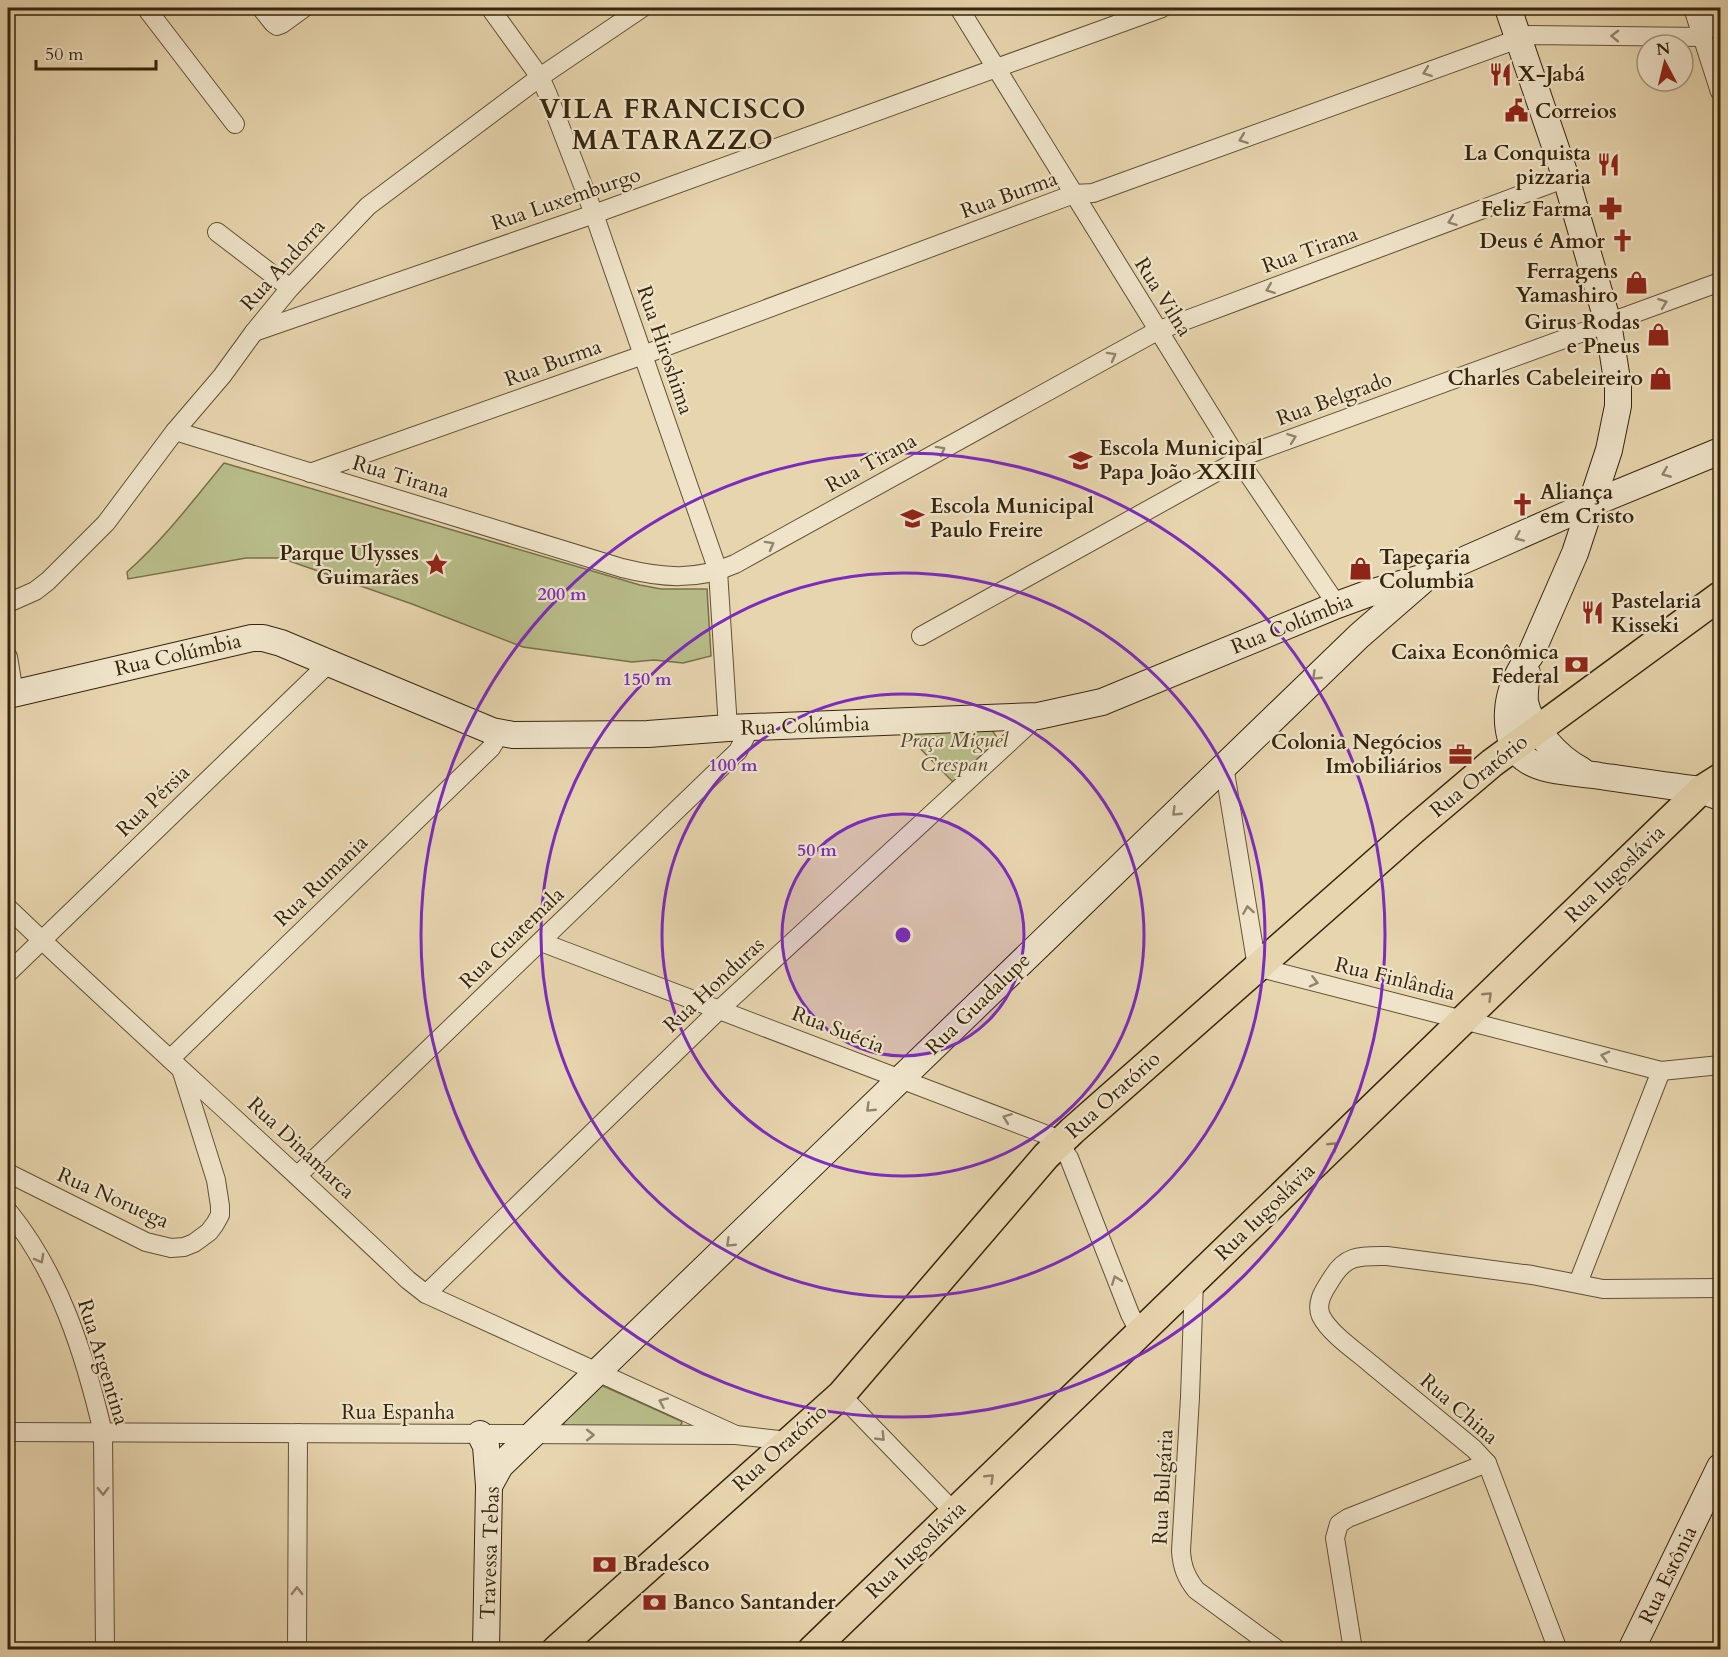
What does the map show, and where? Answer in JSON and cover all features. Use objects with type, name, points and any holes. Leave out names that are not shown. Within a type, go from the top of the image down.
[{"type":"main road","points":[[1508,8],[1566,178],[1608,323],[1616,361],[1618,406],[1609,450],[1575,553],[1530,656],[1525,696],[1528,711],[1538,729],[1559,755],[1567,763],[1589,774]]},
{"type":"main road","name":"Rua Colúmbia","points":[[11,694],[252,638],[263,638],[282,643],[500,733],[524,735],[648,734],[1038,716],[1102,702],[1337,605],[1428,576],[1591,504],[1720,451]]},
{"type":"main road","name":"Rua Guadalupe","points":[[597,1372],[1359,636],[1428,576]]},
{"type":"main road","name":"Rua Oratório","points":[[556,1650],[841,1395],[1059,1143],[1412,831],[1514,746],[1720,596]]},
{"type":"main road","points":[[1337,605],[1352,616],[1358,627],[1359,636]]},
{"type":"main road","points":[[1530,656],[1522,665],[1508,707],[1509,726],[1514,746],[1523,758],[1538,765],[1589,774],[1714,789]]},
{"type":"main road","name":"Rua Iugoslávia","points":[[812,1650],[1464,1020],[1714,789]]},
{"type":"main road","name":"Travessa Tebas","points":[[486,1650],[489,1486],[500,1466],[597,1372]]},
{"type":"main road","points":[[480,1434],[486,1446],[489,1486]]},
{"type":"main road","name":"Rua Estônia","points":[[1631,1650],[1720,1467]]},
{"type":"street","points":[[146,8],[235,124]]},
{"type":"street","points":[[261,8],[277,26],[304,8]]},
{"type":"street","name":"Rua Hiroshima","points":[[490,8],[540,77],[594,214],[718,571],[739,728]]},
{"type":"street","name":"Rua Andorra","points":[[8,603],[35,591],[48,581],[106,523],[175,431],[222,376],[290,288],[368,206],[540,77],[642,8]]},
{"type":"street","name":"Rua Vilna","points":[[959,8],[1238,459],[1337,605]]},
{"type":"street","name":"Rua Luxemburgo","points":[[254,332],[594,214],[1162,8]]},
{"type":"street","points":[[1693,8],[1720,92]]},
{"type":"street","points":[[1702,37],[1720,8]]},
{"type":"street","name":"Rua Burma","points":[[310,473],[643,355],[1074,195],[1093,193],[1535,34],[1702,37]]},
{"type":"street","name":"Rua Tirana","points":[[175,431],[641,573],[684,577],[718,571],[735,564],[1157,331],[1566,178]]},
{"type":"street","points":[[217,232],[290,288]]},
{"type":"street","name":"Rua Belgrado","points":[[921,636],[1238,459],[1720,282]]},
{"type":"street","points":[[8,657],[11,694]]},
{"type":"street","name":"Rua Pérsia","points":[[8,973],[329,663]]},
{"type":"street","name":"Rua Honduras","points":[[426,1294],[720,1009],[1038,716]]},
{"type":"street","name":"Rua Guatemala","points":[[298,1175],[738,751],[739,728]]},
{"type":"street","name":"Rua Rumania","points":[[176,1065],[491,748],[500,733]]},
{"type":"street","points":[[1224,766],[1257,967]]},
{"type":"street","name":"Rua Dinamarca","points":[[8,908],[298,1175],[408,1280],[426,1294],[736,1435]]},
{"type":"street","name":"Rua Suécia","points":[[541,942],[1043,1132],[1059,1143]]},
{"type":"street","name":"Rua Finlândia","points":[[1257,967],[1661,1071],[1720,1065]]},
{"type":"street","name":"Rua Noruega","points":[[8,1173],[146,1242],[171,1248],[194,1243],[216,1224],[220,1215],[220,1206],[216,1180],[176,1065]]},
{"type":"street","points":[[1661,1071],[1578,1283],[1603,1289],[1720,1288]]},
{"type":"street","points":[[1059,1143],[1069,1158],[1130,1314],[1140,1333]]},
{"type":"street","name":"Rua Argentina","points":[[8,1210],[36,1251],[60,1298],[96,1405],[103,1433],[105,1650]]},
{"type":"street","name":"Rua China","points":[[1558,1650],[1487,1463],[1474,1449],[1343,1341],[1321,1316],[1319,1305],[1322,1293],[1339,1266],[1349,1259],[1365,1256],[1387,1256],[1578,1283]]},
{"type":"street","name":"Rua Bulgária","points":[[1194,1281],[1190,1397],[1180,1551],[1182,1565],[1186,1576],[1196,1590],[1278,1650]]},
{"type":"street","points":[[841,1395],[954,1512]]},
{"type":"street","points":[[678,1435],[686,1429],[689,1414]]},
{"type":"street","name":"Rua Espanha","points":[[8,1432],[736,1435],[788,1441]]},
{"type":"street","points":[[297,1650],[298,1433]]},
{"type":"street","points":[[1353,1650],[1335,1538],[1339,1524],[1348,1518],[1487,1463]]},
{"type":"green space","name":"Parque Ulysses Guimarães","points":[[224,463],[640,585],[661,589],[707,589],[711,656],[683,663],[654,660],[632,662],[523,647],[412,604],[281,558],[246,558],[128,579],[127,572],[165,533]]},
{"type":"green space","name":"Praça Miguel Crespan","points":[[992,730],[996,736],[993,744],[953,782],[905,733]]},
{"type":"green space","points":[[601,1385],[682,1423],[680,1426],[567,1426],[564,1424],[564,1421]]},
{"type":"place","name":"X-Jabá","points":[[1500,74]]},
{"type":"place","name":"Correios","points":[[1517,111]]},
{"type":"place","name":"La Conquista pizzaria","points":[[1609,165]]},
{"type":"place","name":"Feliz Farma","points":[[1610,209]]},
{"type":"place","name":"Deus é Amor","points":[[1623,241]]},
{"type":"place","name":"Ferragens Yamashiro","points":[[1636,283]]},
{"type":"place","name":"Girus Rodas e Pneus","points":[[1658,334]]},
{"type":"place","name":"Charles Cabeleireiro","points":[[1661,378]]},
{"type":"place","name":"Escola Municipal Papa João XXIII","points":[[1081,460]]},
{"type":"place","name":"Aliança em Cristo","points":[[1522,504]]},
{"type":"place","name":"Escola Municipal Paulo Freire","points":[[912,518]]},
{"type":"place","name":"Parque Ulysses Guimarães","points":[[437,565]]},
{"type":"place","name":"Tapeçaria Columbia","points":[[1361,569]]},
{"type":"place","name":"Pastelaria Kisseki","points":[[1593,613]]},
{"type":"place","name":"Caixa Econômica Federal","points":[[1577,664]]},
{"type":"place","name":"Colonia Negócios Imobiliários","points":[[1460,754]]},
{"type":"place","name":"Bradesco","points":[[605,1564]]},
{"type":"place","name":"Banco Santander","points":[[655,1602]]},
{"type":"district","name":"VILA FRANCISCO MATARAZZO","points":[[673,124]]}]
